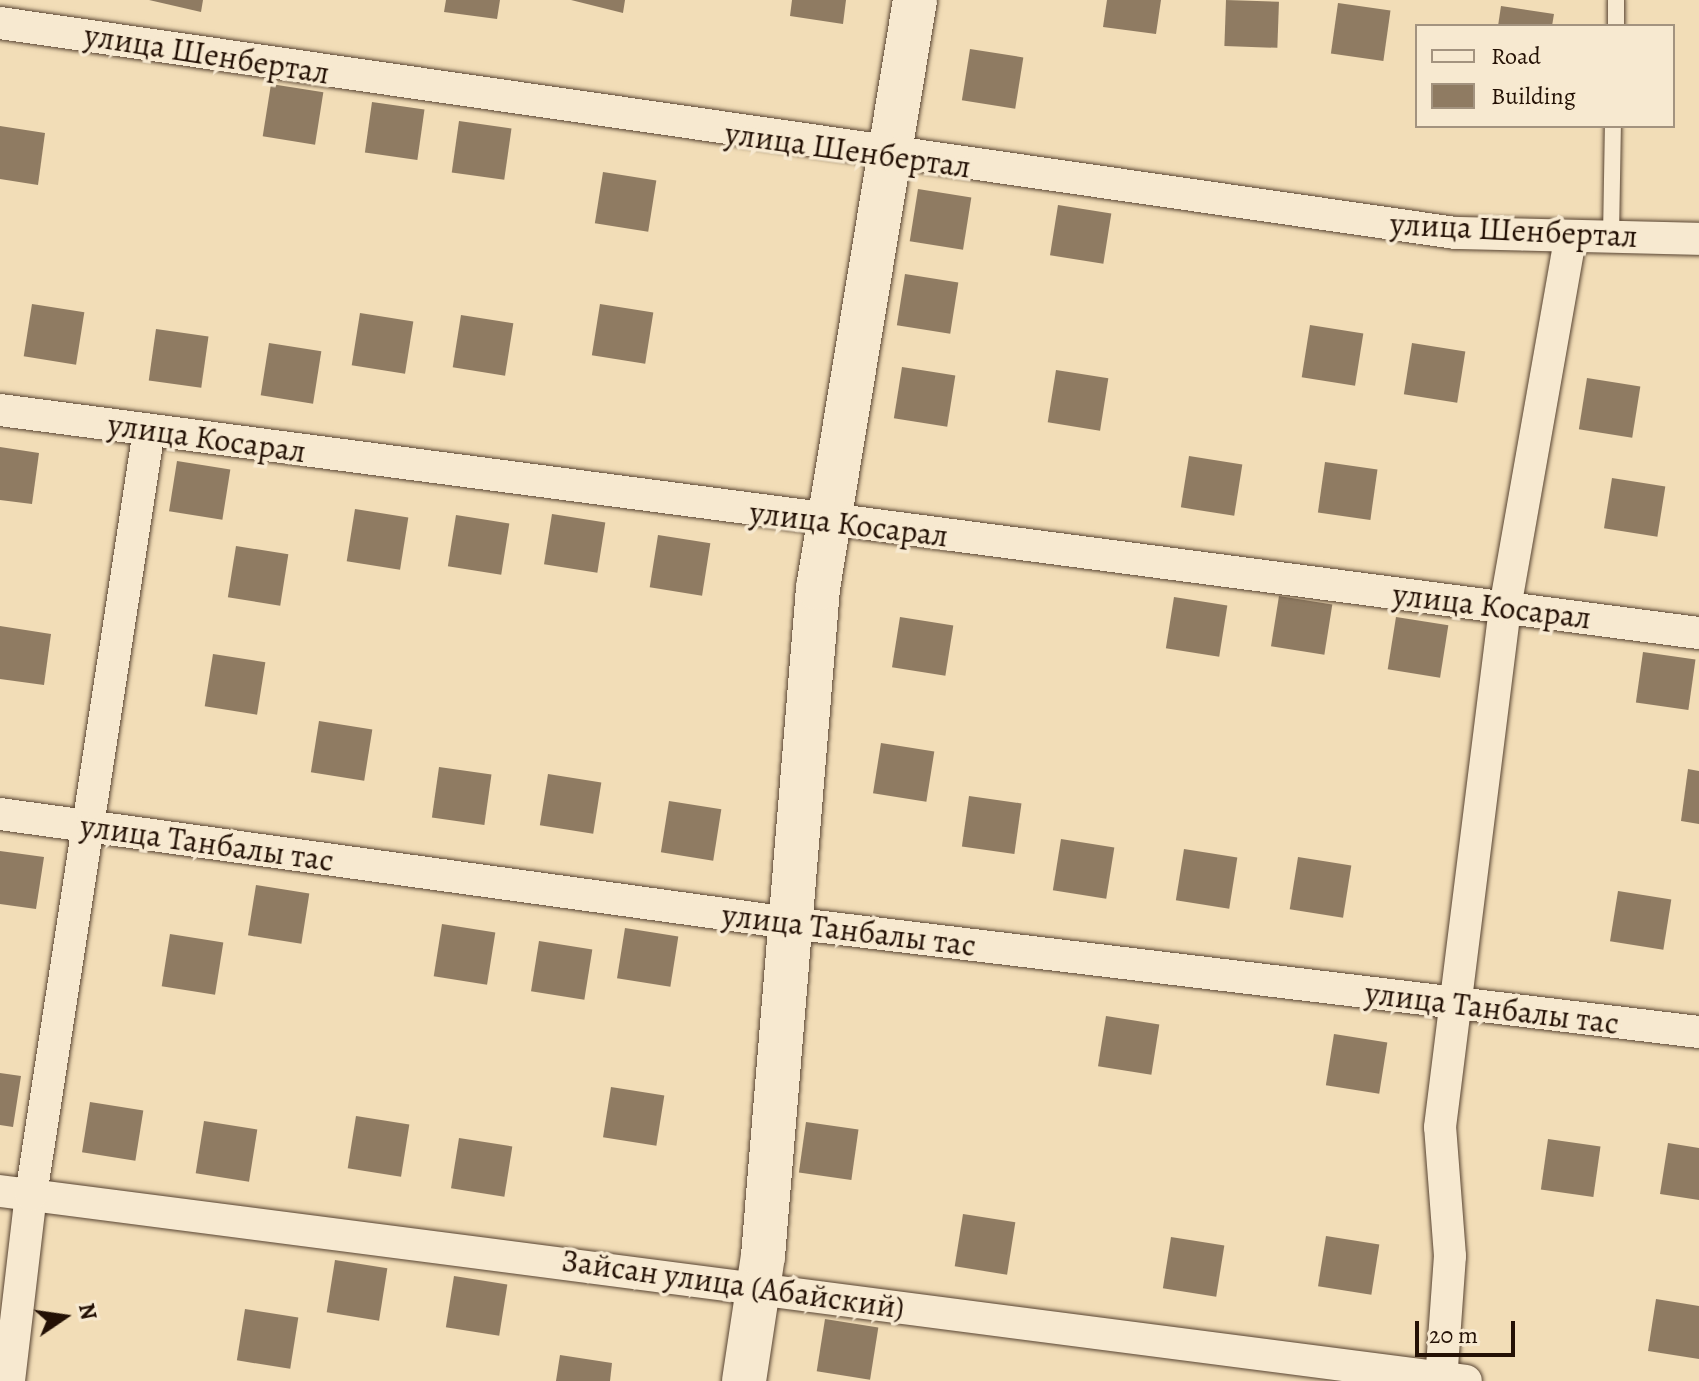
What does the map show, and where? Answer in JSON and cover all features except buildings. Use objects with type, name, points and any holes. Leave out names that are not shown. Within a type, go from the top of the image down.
[{"type":"street","points":[[744,1381],[758,1285],[818,588],[831,522],[885,156],[915,0]]},
{"type":"street","name":"улица Шенбертал","points":[[0,23],[885,156],[1455,233],[1699,239]]},
{"type":"street","points":[[1449,1380],[1450,1256],[1440,1127],[1505,608],[1570,238]]},
{"type":"street","name":"улица Косарал","points":[[0,410],[831,522],[1699,633]]},
{"type":"street","points":[[9,1381],[15,1193],[86,826],[149,430]]},
{"type":"street","name":"улица Танбалы тас","points":[[0,814],[790,923],[1699,1032]]},
{"type":"street","name":"Зайсан улица (Абайский)","points":[[15,1193],[758,1285],[1449,1380]]},
{"type":"lane","points":[[1616,0],[1616,24]]},
{"type":"lane","points":[[1611,236],[1613,128]]}]
